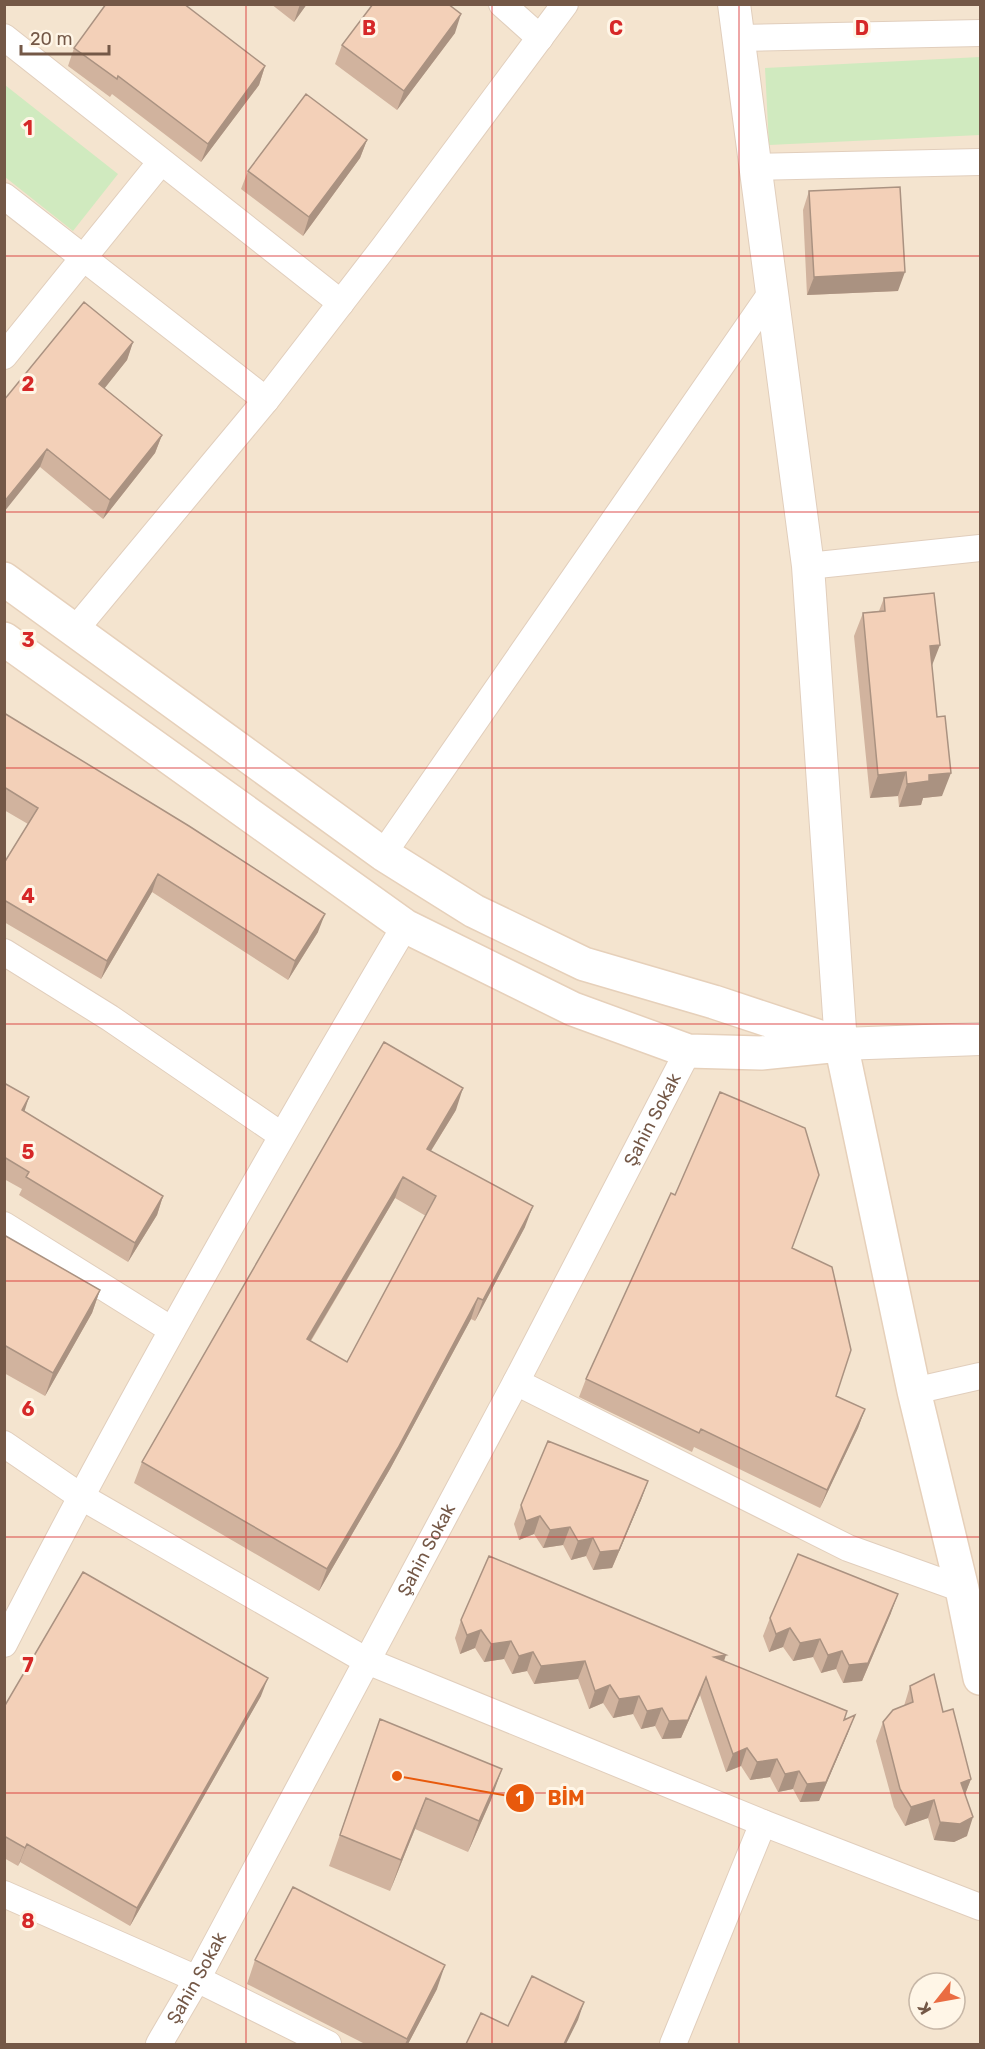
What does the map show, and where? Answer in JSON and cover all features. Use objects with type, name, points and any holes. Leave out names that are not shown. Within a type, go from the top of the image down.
[{"type":"main road","points":[[4,579],[383,854],[474,911],[584,964],[714,1002],[841,1044]]},
{"type":"main road","points":[[4,639],[405,926],[573,1009],[688,1051],[761,1053],[841,1044]]},
{"type":"main road","points":[[841,1044],[914,1391],[981,1678]]},
{"type":"street","points":[[502,4],[540,38]]},
{"type":"street","points":[[74,631],[266,400],[565,4]]},
{"type":"street","points":[[735,4],[808,566],[841,1044],[981,1039]]},
{"type":"street","points":[[739,38],[981,33]]},
{"type":"street","points":[[4,37],[160,163],[340,303]]},
{"type":"street","points":[[756,167],[981,162]]},
{"type":"street","points":[[4,356],[160,163]]},
{"type":"street","points":[[4,196],[85,256],[266,400]]},
{"type":"street","points":[[383,854],[772,292]]},
{"type":"street","points":[[808,566],[981,548]]},
{"type":"street","points":[[4,1644],[80,1496],[172,1330],[281,1135],[405,926]]},
{"type":"street","points":[[4,952],[110,1018],[281,1135]]},
{"type":"street","name":"Şahin Sokak","points":[[159,2044],[197,1979],[516,1382],[688,1051]]},
{"type":"street","points":[[4,1225],[172,1330]]},
{"type":"street","points":[[914,1391],[981,1376]]},
{"type":"street","points":[[516,1382],[848,1548],[962,1589]]},
{"type":"street","points":[[4,1444],[80,1496],[367,1661],[763,1823],[981,1907]]},
{"type":"street","points":[[673,2044],[763,1823]]},
{"type":"street","points":[[4,1894],[197,1979],[328,2044]]},
{"type":"shaded area","points":[[5,5],[980,5],[980,2044],[5,2044]]},
{"type":"green space","points":[[980,57],[980,135],[769,145],[765,68]]},
{"type":"green space","points":[[5,85],[118,174],[73,231],[5,177]]},
{"type":"building","points":[[106,4],[184,4],[265,66],[208,144],[118,76],[117,79],[74,48]]},
{"type":"building","points":[[373,4],[448,4],[461,14],[404,91],[342,45]]},
{"type":"building","points":[[306,94],[367,140],[309,217],[248,171]]},
{"type":"building","points":[[900,187],[905,272],[814,277],[809,191]]},
{"type":"building","points":[[84,302],[133,342],[99,384],[162,435],[110,500],[47,449],[4,502],[4,400]]},
{"type":"building","points":[[934,593],[940,645],[930,646],[937,717],[945,716],[951,773],[929,775],[929,781],[907,784],[906,772],[878,775],[863,613],[885,611],[884,598]]},
{"type":"building","points":[[4,713],[189,826],[325,914],[295,961],[158,874],[107,961],[4,900],[4,863],[38,808],[4,787]]},
{"type":"building","points":[[384,1042],[463,1088],[427,1149],[533,1206],[483,1300],[478,1298],[398,1448],[327,1569],[142,1462]],"holes":[[[403,1177],[436,1196],[347,1362],[307,1339]]]},
{"type":"building","points":[[4,1083],[29,1097],[22,1110],[163,1196],[135,1243],[26,1177],[29,1172],[4,1157]]},
{"type":"building","points":[[720,1092],[805,1128],[819,1175],[792,1248],[832,1267],[851,1350],[836,1396],[865,1409],[827,1490],[701,1429],[699,1433],[586,1379],[671,1193],[675,1195]]},
{"type":"building","points":[[4,1235],[100,1290],[53,1373],[4,1345]]},
{"type":"building","points":[[548,1441],[648,1481],[619,1550],[600,1552],[593,1538],[578,1541],[570,1527],[550,1530],[540,1516],[526,1521],[521,1505]]},
{"type":"building","points":[[798,1554],[898,1594],[868,1663],[849,1665],[842,1651],[828,1655],[820,1639],[800,1643],[790,1628],[776,1634],[770,1618]]},
{"type":"building","points":[[489,1556],[726,1655],[714,1657],[847,1711],[844,1720],[855,1715],[826,1782],[807,1784],[799,1771],[785,1774],[777,1759],[757,1762],[747,1748],[733,1754],[706,1677],[688,1720],[669,1721],[662,1708],[647,1711],[639,1696],[619,1699],[610,1685],[595,1691],[585,1661],[541,1666],[533,1652],[519,1656],[511,1641],[491,1644],[481,1630],[467,1635],[461,1620]]},
{"type":"building","points":[[83,1572],[268,1678],[137,1908],[27,1844],[25,1848],[4,1836],[4,1707]]},
{"type":"building","points":[[934,1674],[943,1712],[953,1709],[971,1779],[961,1783],[973,1817],[960,1824],[940,1822],[934,1800],[911,1807],[900,1789],[883,1722],[893,1710],[913,1702],[910,1686]]},
{"type":"building","points":[[380,1719],[502,1769],[479,1821],[426,1798],[401,1860],[340,1835]]},
{"type":"building","points":[[293,1887],[445,1965],[407,2039],[255,1960]]},
{"type":"building","points":[[532,1976],[584,2002],[564,2044],[466,2044],[481,2013],[508,2026]]},
{"type":"place","name":"BİM","points":[[397,1776]]}]
